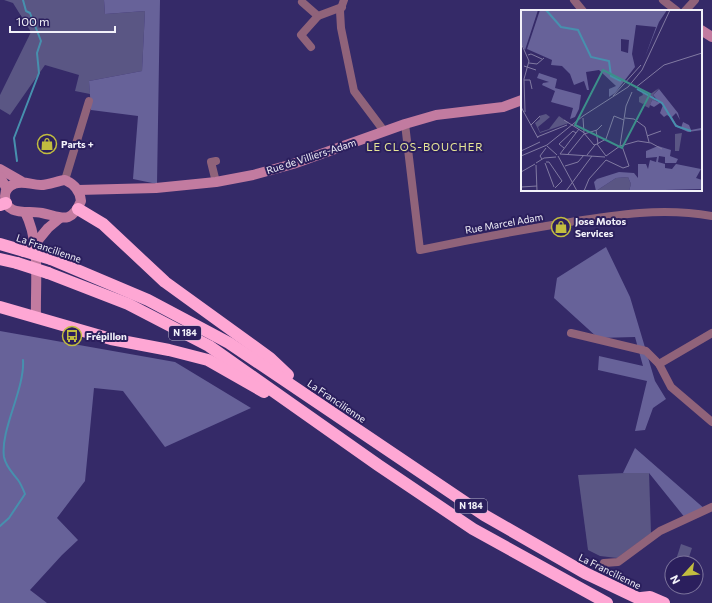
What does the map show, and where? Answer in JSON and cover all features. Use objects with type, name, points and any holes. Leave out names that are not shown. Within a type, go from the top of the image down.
[{"type":"highway","points":[[80,205],[103,224],[165,282],[270,358],[311,397]]},
{"type":"highway","name":"La Francilienne","points":[[0,244],[29,248],[51,260],[148,300],[229,343],[484,515],[585,573],[644,601],[650,597],[664,603]]},
{"type":"highway","name":"N 184","points":[[0,258],[48,272],[128,304],[209,346],[310,415],[378,465],[473,529],[607,603]]},
{"type":"highway","points":[[0,307],[111,339],[169,350],[208,360],[235,374],[286,406],[310,415]]},
{"type":"street","points":[[574,0],[582,10]]},
{"type":"street","points":[[663,0],[676,10]]},
{"type":"street","points":[[686,10],[695,0]]},
{"type":"street","points":[[302,2],[318,16]]},
{"type":"street","points":[[311,47],[301,35],[318,16],[343,3]]},
{"type":"street","points":[[343,3],[340,11],[341,28],[354,91],[384,131]]},
{"type":"street","points":[[702,31],[712,37]]},
{"type":"street","name":"Rue de Villiers-Adam","points":[[78,190],[156,188],[216,182],[254,175],[293,164],[405,124],[436,116],[503,107],[521,100]]},
{"type":"street","points":[[65,180],[88,101]]},
{"type":"street","name":"Rue Marcel Adam","points":[[405,124],[420,250],[504,233],[617,215],[654,211],[696,213],[712,216]]},
{"type":"street","points":[[216,161],[211,162],[216,182]]},
{"type":"street","points":[[0,169],[21,182],[40,185],[65,180],[78,190],[80,205]]},
{"type":"street","points":[[0,177],[7,189]]},
{"type":"street","points":[[21,182],[7,189],[3,204],[16,212],[41,213],[60,218],[70,217],[94,190]]},
{"type":"street","points":[[25,212],[31,223],[29,248],[36,317]]},
{"type":"street","points":[[29,248],[60,218]]},
{"type":"street","points":[[571,333],[646,351],[660,364],[670,387],[712,422]]},
{"type":"street","points":[[660,364],[712,333]]},
{"type":"street","points":[[604,563],[618,562],[660,532],[712,507]]},
{"type":"shaded area","points":[[4,0],[104,0],[105,14],[145,11],[142,71],[89,81],[90,94],[75,91],[79,75],[45,65],[10,115],[0,109],[0,95],[31,32],[13,3]]},
{"type":"shaded area","points":[[104,0],[160,0],[157,184],[133,179],[138,116],[91,110],[89,81],[142,71],[145,11],[105,14]]},
{"type":"shaded area","points":[[606,247],[630,297],[655,381],[666,399],[653,408],[645,430],[635,431],[647,381],[598,370],[599,356],[643,366],[635,337],[598,338],[554,298],[557,278]]},
{"type":"shaded area","points":[[0,331],[175,362],[251,408],[165,447],[123,391],[94,388],[85,481],[57,518],[78,540],[30,590],[47,603],[0,603]]},
{"type":"shaded area","points":[[635,448],[706,510],[686,519],[649,473],[623,473]]},
{"type":"shaded area","points":[[649,472],[651,533],[617,558],[600,556],[588,550],[578,475]]},
{"type":"shaded area","points":[[681,544],[692,548],[690,555],[678,555]]},
{"type":"waterway","points":[[17,161],[14,138],[39,73],[37,53],[41,41],[30,13],[26,11],[23,0]]},
{"type":"waterway","points":[[0,526],[9,518],[25,494],[19,482],[6,464],[4,457],[6,435],[23,371],[23,360]]},
{"type":"place","name":"Parts +","points":[[47,144]]},
{"type":"place","name":"Jose Motos Services","points":[[561,227]]},
{"type":"place","name":"Frépillon","points":[[72,336]]},
{"type":"district","name":"LE CLOS-BOUCHER","points":[[425,147]]}]
